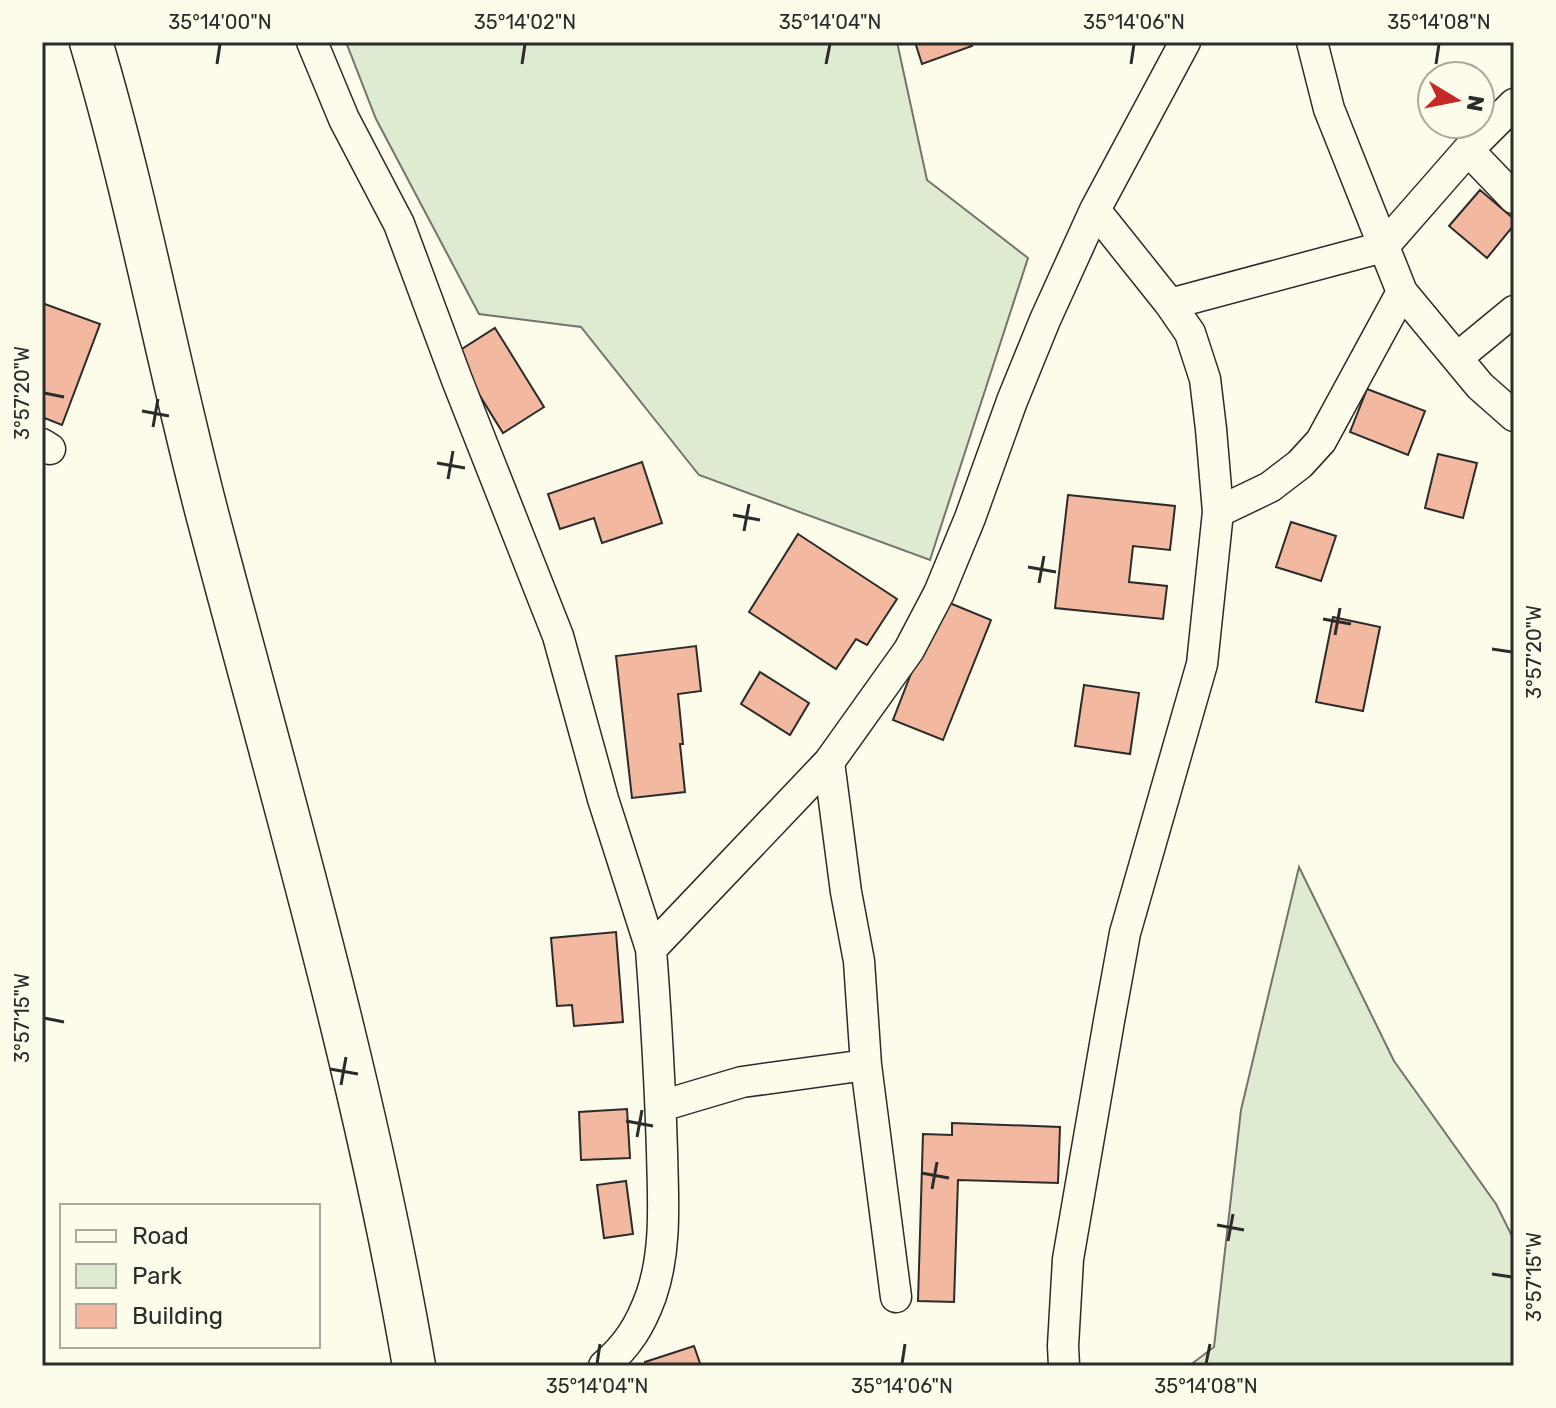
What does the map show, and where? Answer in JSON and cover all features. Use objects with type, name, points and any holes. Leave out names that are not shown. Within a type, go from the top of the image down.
[{"type":"street","points":[[91,42],[111,109],[207,513],[308,890],[366,1124],[399,1278],[414,1366]]},
{"type":"street","points":[[312,42],[344,119],[399,224],[558,636],[603,799],[651,949],[661,1106],[661,1256],[651,1295],[638,1327],[622,1350],[604,1366]]},
{"type":"street","points":[[651,949],[829,762],[909,650],[939,593],[1012,401],[1095,210],[1185,42]]},
{"type":"street","points":[[1312,42],[1329,109],[1402,292],[1480,386],[1514,416]]},
{"type":"street","points":[[1170,304],[1383,247],[1468,150],[1514,104]]},
{"type":"street","points":[[1468,150],[1514,198]]},
{"type":"street","points":[[1064,1366],[1068,1259],[1109,1021],[1125,933],[1202,664],[1218,512],[1205,379],[1190,333],[1095,210]]},
{"type":"street","points":[[1218,512],[1270,487],[1300,464],[1321,441],[1402,292]]},
{"type":"street","points":[[1457,358],[1514,311]]},
{"type":"street","points":[[829,762],[846,892],[859,961],[866,1065],[896,1297]]},
{"type":"street","points":[[661,1106],[742,1082],[866,1065]]},
{"type":"green space","points":[[346,42],[897,42],[927,180],[1028,258],[930,560],[699,475],[581,327],[479,314],[376,119]]},
{"type":"green space","points":[[1299,867],[1394,1061],[1496,1204],[1514,1240],[1514,1366],[1189,1366],[1214,1347],[1241,1110]]},
{"type":"building","points":[[915,42],[970,42],[972,46],[922,64]]},
{"type":"building","points":[[1480,190],[1514,219],[1514,225],[1487,258],[1449,226]]},
{"type":"building","points":[[42,303],[100,324],[62,425],[42,417]]},
{"type":"building","points":[[495,328],[544,407],[503,433],[454,354]]},
{"type":"building","points":[[1367,389],[1425,411],[1408,455],[1350,432]]},
{"type":"building","points":[[1438,454],[1477,463],[1463,518],[1425,508]]},
{"type":"building","points":[[642,462],[662,523],[602,543],[594,518],[560,529],[548,494]]},
{"type":"building","points":[[1068,495],[1175,506],[1170,550],[1133,546],[1129,582],[1167,586],[1163,619],[1055,608]]},
{"type":"building","points":[[1291,522],[1336,536],[1321,581],[1276,567]]},
{"type":"building","points":[[798,534],[897,599],[867,645],[856,639],[836,669],[749,612]]},
{"type":"building","points":[[940,599],[991,620],[943,740],[893,720]]},
{"type":"building","points":[[1333,617],[1380,627],[1363,711],[1316,702]]},
{"type":"building","points":[[696,646],[701,691],[678,694],[685,792],[632,798],[616,656]]},
{"type":"building","points":[[760,672],[809,703],[790,735],[741,704]]},
{"type":"building","points":[[1084,685],[1139,693],[1130,754],[1075,746]]},
{"type":"building","points":[[616,932],[623,1022],[574,1026],[572,1005],[557,1006],[551,938]]},
{"type":"building","points":[[627,1109],[630,1158],[581,1160],[579,1112]]},
{"type":"building","points":[[952,1123],[1060,1127],[1058,1183],[958,1180],[954,1302],[918,1301],[923,1134],[952,1135]]},
{"type":"building","points":[[626,1181],[633,1234],[604,1238],[597,1185]]},
{"type":"building","points":[[694,1346],[701,1366],[646,1366],[645,1362]]}]
